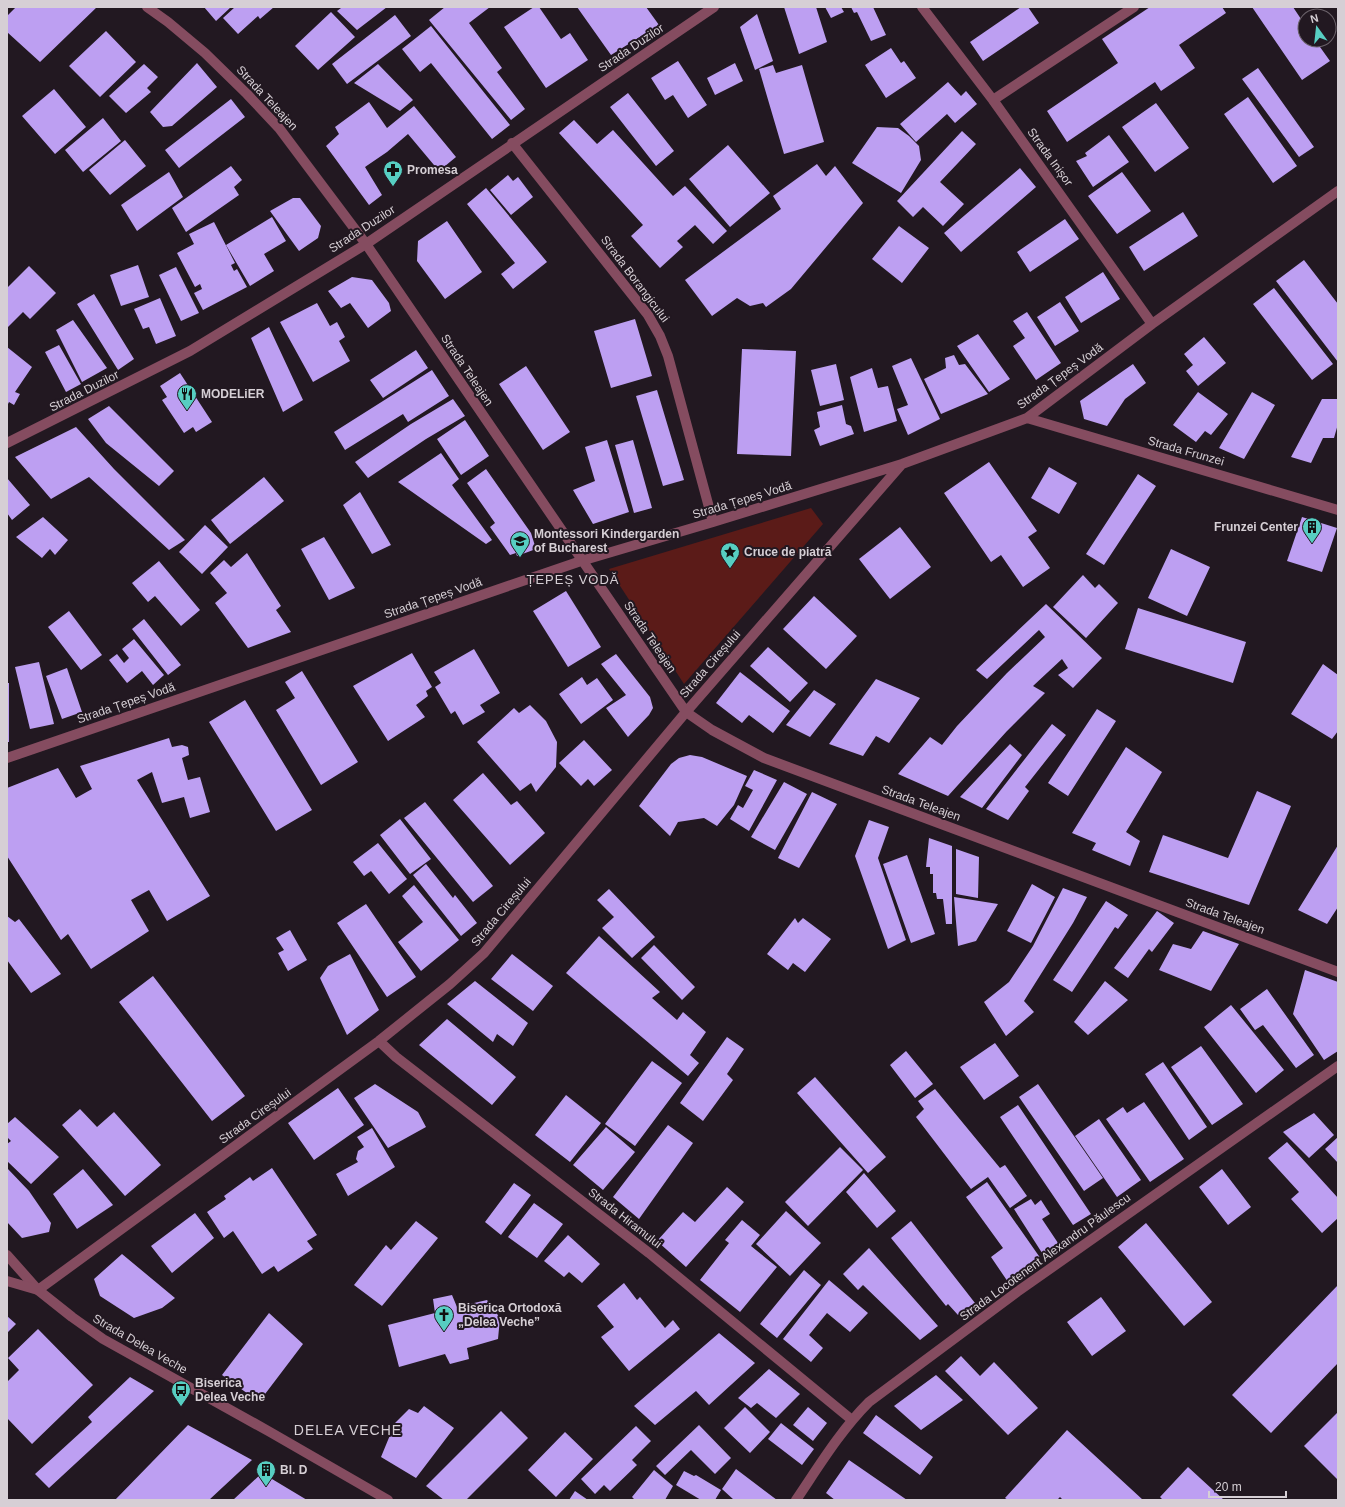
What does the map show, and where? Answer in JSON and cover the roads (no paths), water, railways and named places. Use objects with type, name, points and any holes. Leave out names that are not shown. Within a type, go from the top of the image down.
[{"type":"street","name":"Strada Teleajen","points":[[147,7],[168,22],[205,53],[279,128],[366,244],[581,561],[686,712],[712,730],[764,758],[1338,972]]},
{"type":"street","name":"Strada Duzilor","points":[[7,443],[190,351],[366,244],[512,143],[714,7]]},
{"type":"street","name":"Strada Inișor","points":[[922,7],[993,100],[1152,324]]},
{"type":"street","points":[[993,100],[1134,7]]},
{"type":"street","name":"Strada Borangicului","points":[[512,143],[648,315],[660,336],[668,356],[713,522]]},
{"type":"street","name":"Strada Țepeș Vodă","points":[[7,758],[581,561],[902,464],[1027,418],[1152,324],[1338,191]]},
{"type":"street","name":"Strada Frunzei","points":[[1027,418],[1338,510]]},
{"type":"street","name":"Strada Cireșului","points":[[38,1290],[379,1041],[450,984],[484,953],[686,712],[902,464]]},
{"type":"street","name":"Strada Hiramului","points":[[379,1041],[396,1057],[649,1253],[852,1420]]},
{"type":"street","name":"Strada Locotenent Alexandru Păulescu","points":[[796,1500],[839,1436],[869,1402],[1017,1292],[1338,1066]]},
{"type":"street","points":[[7,1255],[38,1290]]},
{"type":"street","name":"Strada Delea Veche","points":[[7,1281],[38,1290],[103,1339],[388,1500]]},
{"type":"place","name":"Promesa","points":[[393,187]]},
{"type":"place","name":"MODELiER","points":[[187,411]]},
{"type":"place","name":"Frunzei Center","points":[[1312,544]]},
{"type":"place","name":"Montessori Kindergarden of Bucharest","points":[[520,558]]},
{"type":"place","name":"Cruce de piatră","points":[[730,569]]},
{"type":"place","name":"Biserica Ortodoxă „Delea Veche”","points":[[444,1332]]},
{"type":"place","name":"Biserica Delea Veche","points":[[181,1407]]},
{"type":"place","name":"Bl. D","points":[[266,1487]]},
{"type":"district","name":"ȚEPEȘ VODĂ","points":[[573,579]]},
{"type":"district","name":"DELEA VECHE","points":[[348,1430]]}]
